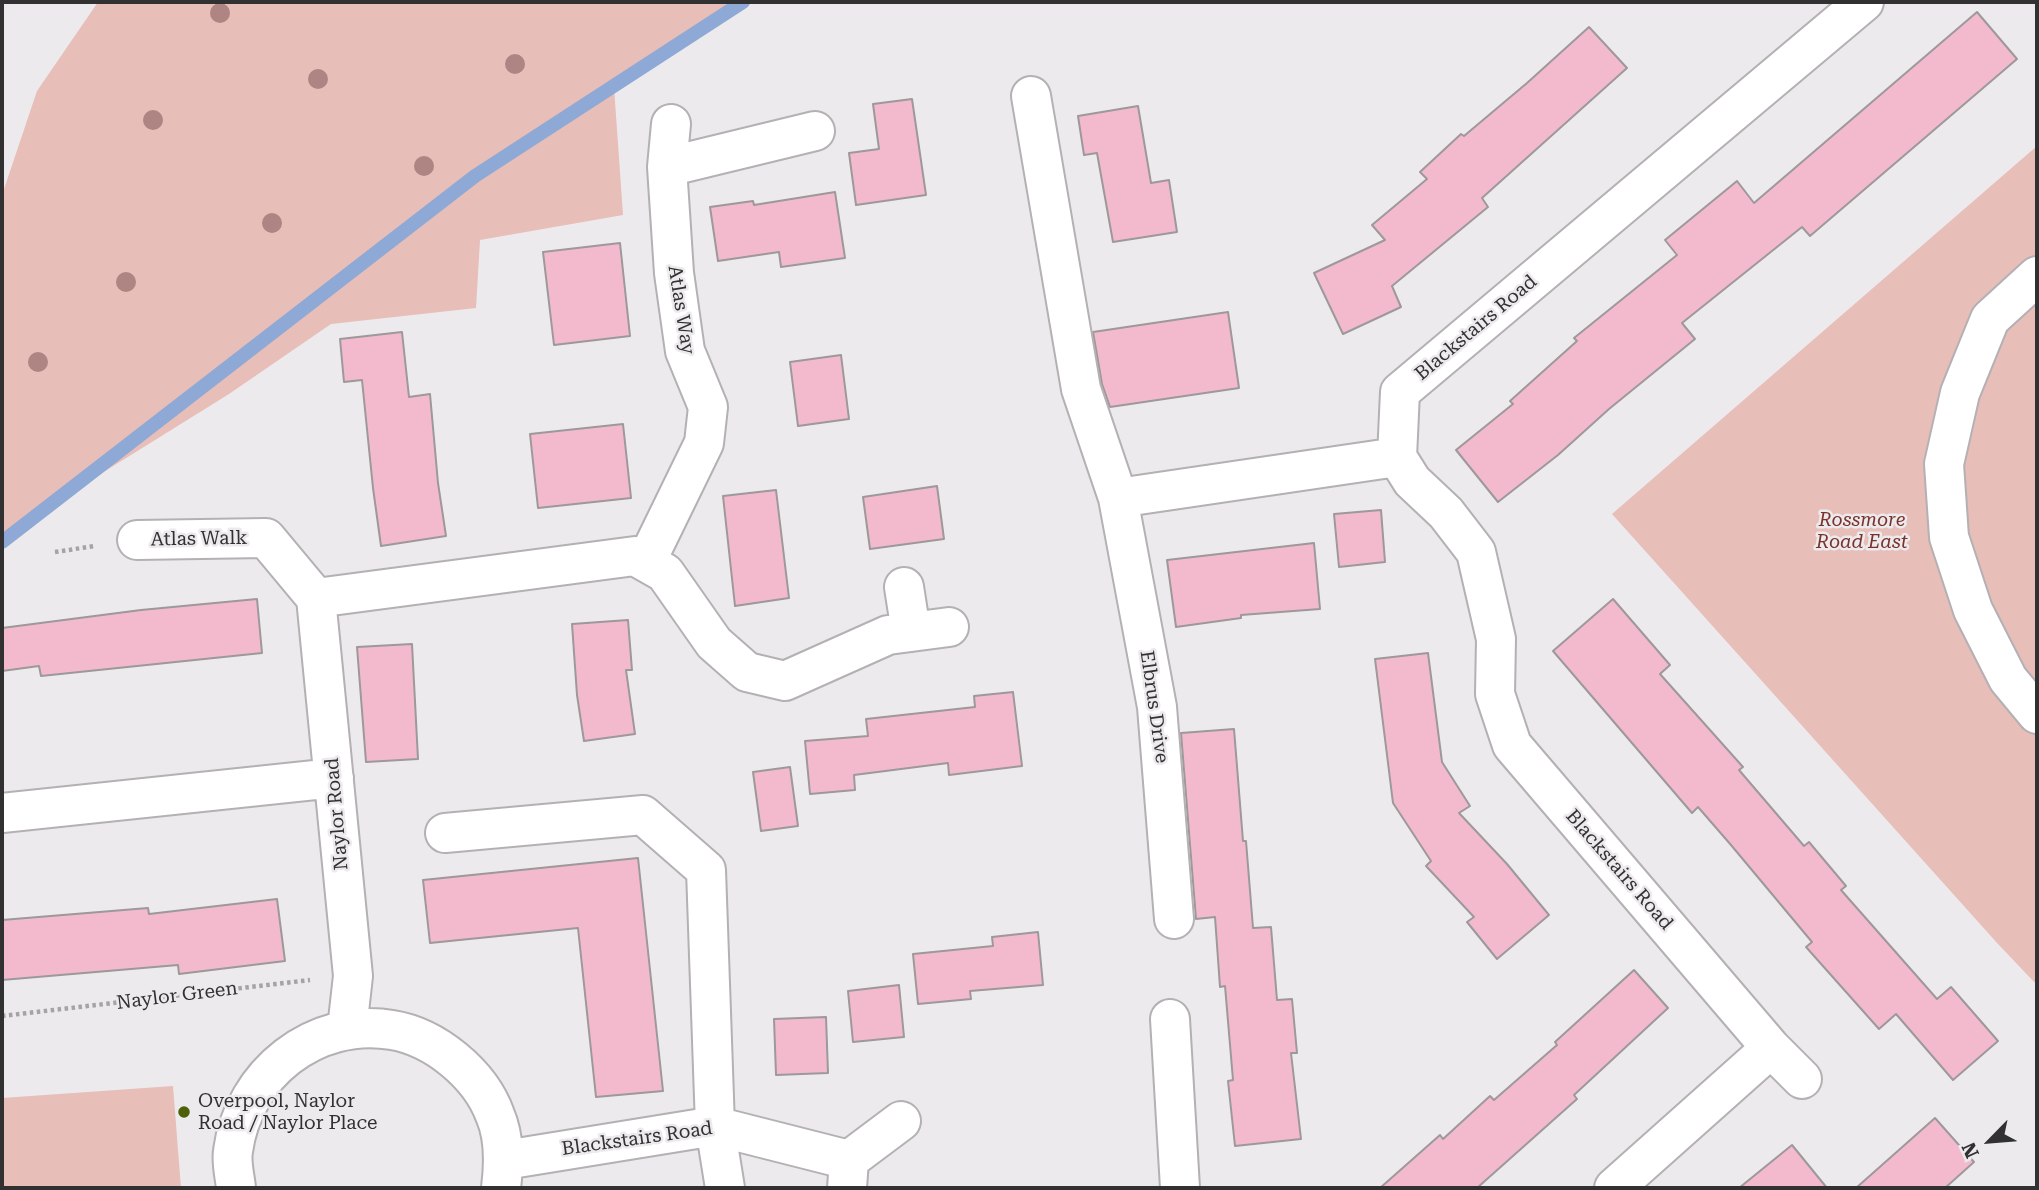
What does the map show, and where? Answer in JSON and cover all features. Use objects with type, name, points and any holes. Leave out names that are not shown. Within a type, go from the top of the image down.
[{"type":"street","name":"Blackstairs Road","points":[[1802,1079],[1771,1048],[1512,746],[1494,694],[1496,639],[1476,552],[1446,513],[1412,481],[1397,457],[1400,392],[1864,2]]},
{"type":"street","name":"Elbrus Drive","points":[[1031,96],[1082,389],[1118,498],[1157,707],[1174,919]]},
{"type":"street","name":"Atlas Way","points":[[646,562],[704,443],[708,407],[685,351],[674,274],[667,167],[671,124]]},
{"type":"street","points":[[667,167],[815,131]]},
{"type":"street","points":[[2037,276],[1990,320],[1960,393],[1944,464],[1948,537],[1973,610],[2008,679],[2037,714]]},
{"type":"street","points":[[1118,498],[1397,457]]},
{"type":"street","name":"Atlas Walk","points":[[137,540],[266,538],[316,598]]},
{"type":"street","points":[[316,598],[635,556],[665,573],[713,643],[747,672],[785,681],[888,635],[949,627]]},
{"type":"street","points":[[904,587],[911,632]]},
{"type":"street","name":"Naylor Road","points":[[316,598],[353,976],[347,1029]]},
{"type":"street","points":[[2,813],[334,778]]},
{"type":"street","points":[[444,833],[643,815],[706,870],[715,1125],[725,1188]]},
{"type":"street","points":[[1170,1019],[1180,1188]]},
{"type":"street","points":[[236,1188],[233,1152],[244,1109],[268,1072],[304,1044],[347,1029],[393,1030],[436,1045],[471,1075],[495,1115],[503,1174]]},
{"type":"street","points":[[1614,1188],[1771,1048]]},
{"type":"street","name":"Blackstairs Road","points":[[503,1174],[715,1125],[848,1174],[901,1121]]},
{"type":"path","name":"Naylor Green","points":[[2,1016],[353,976]]},
{"type":"green space","points":[[98,2],[743,2],[614,87],[623,215],[480,240],[476,308],[331,324],[229,394],[49,506],[2,542],[2,195],[37,91]]},
{"type":"green space","name":"Rossmore Road East","points":[[2037,146],[2037,985],[1612,514]]},
{"type":"green space","points":[[173,1086],[181,1188],[2,1188],[2,1098]]},
{"type":"building","points":[[1977,12],[2017,59],[1810,236],[1802,227],[1682,323],[1695,339],[1498,502],[1456,450],[1513,404],[1510,401],[1577,341],[1574,338],[1677,255],[1665,240],[1737,181],[1754,203]]},
{"type":"building","points":[[1589,27],[1627,68],[1482,198],[1488,207],[1392,286],[1401,307],[1343,334],[1314,273],[1385,240],[1372,225],[1427,179],[1420,172],[1461,134],[1464,136]]},
{"type":"building","points":[[912,99],[926,195],[856,205],[849,153],[879,149],[873,104]]},
{"type":"building","points":[[1138,106],[1151,183],[1169,180],[1177,232],[1113,242],[1097,153],[1084,155],[1078,116]]},
{"type":"building","points":[[835,192],[845,258],[781,267],[779,252],[718,261],[710,207],[753,201],[754,205]]},
{"type":"building","points":[[620,243],[630,336],[554,345],[543,252]]},
{"type":"building","points":[[1228,312],[1239,388],[1110,407],[1102,384],[1093,332]]},
{"type":"building","points":[[402,332],[409,397],[430,394],[446,536],[381,546],[362,380],[344,382],[340,339]]},
{"type":"building","points":[[841,355],[849,419],[798,426],[790,362]]},
{"type":"building","points":[[623,424],[631,498],[538,508],[530,434]]},
{"type":"building","points":[[937,486],[944,539],[870,549],[863,497]]},
{"type":"building","points":[[776,490],[789,598],[735,606],[723,496]]},
{"type":"building","points":[[1381,510],[1385,562],[1339,567],[1334,514]]},
{"type":"building","points":[[1314,543],[1320,609],[1241,615],[1241,618],[1176,627],[1167,560]]},
{"type":"building","points":[[257,599],[262,653],[41,676],[39,666],[2,671],[2,628],[141,610]]},
{"type":"building","points":[[1613,599],[1670,665],[1660,674],[1743,767],[1739,770],[1804,846],[1809,842],[1846,886],[1841,890],[1937,999],[1951,987],[1998,1041],[1953,1080],[1896,1014],[1879,1029],[1806,947],[1812,942],[1731,845],[1698,807],[1692,813],[1553,651]]},
{"type":"building","points":[[628,620],[632,670],[626,670],[635,734],[584,741],[577,695],[572,624]]},
{"type":"building","points":[[412,644],[418,759],[366,762],[357,647]]},
{"type":"building","points":[[1428,653],[1442,762],[1470,806],[1459,813],[1507,864],[1549,915],[1497,959],[1467,922],[1474,917],[1426,866],[1431,861],[1393,803],[1375,659]]},
{"type":"building","points":[[1013,692],[1022,766],[949,775],[948,763],[854,775],[855,790],[810,794],[805,741],[868,736],[866,719],[975,707],[974,696]]},
{"type":"building","points":[[1234,729],[1253,928],[1271,927],[1277,1000],[1292,999],[1297,1053],[1291,1053],[1301,1139],[1235,1146],[1228,1081],[1233,1080],[1225,986],[1220,987],[1215,917],[1196,919],[1181,733]]},
{"type":"building","points":[[790,767],[798,826],[761,831],[753,772]]},
{"type":"building","points":[[638,858],[663,1091],[596,1097],[578,928],[430,943],[423,880]]},
{"type":"building","points":[[277,899],[285,961],[179,974],[178,965],[2,980],[2,920],[148,908],[149,914]]},
{"type":"building","points":[[1038,932],[1043,985],[970,991],[971,999],[918,1004],[913,954],[993,946],[992,937]]},
{"type":"building","points":[[1634,970],[1668,1008],[1574,1095],[1577,1099],[1477,1188],[1380,1188],[1440,1135],[1443,1139],[1490,1096],[1494,1100],[1557,1045],[1555,1042]]},
{"type":"building","points":[[899,985],[904,1037],[853,1042],[848,991]]},
{"type":"building","points":[[826,1017],[828,1073],[776,1075],[774,1019]]},
{"type":"building","points":[[1935,1118],[1974,1162],[1945,1188],[1856,1188]]},
{"type":"building","points":[[1792,1145],[1827,1188],[1739,1188]]},
{"type":"waterway","points":[[2,542],[475,176],[743,2]]},
{"type":"place","name":"Overpool, Naylor Road / Naylor Place","points":[[184,1112]]}]
